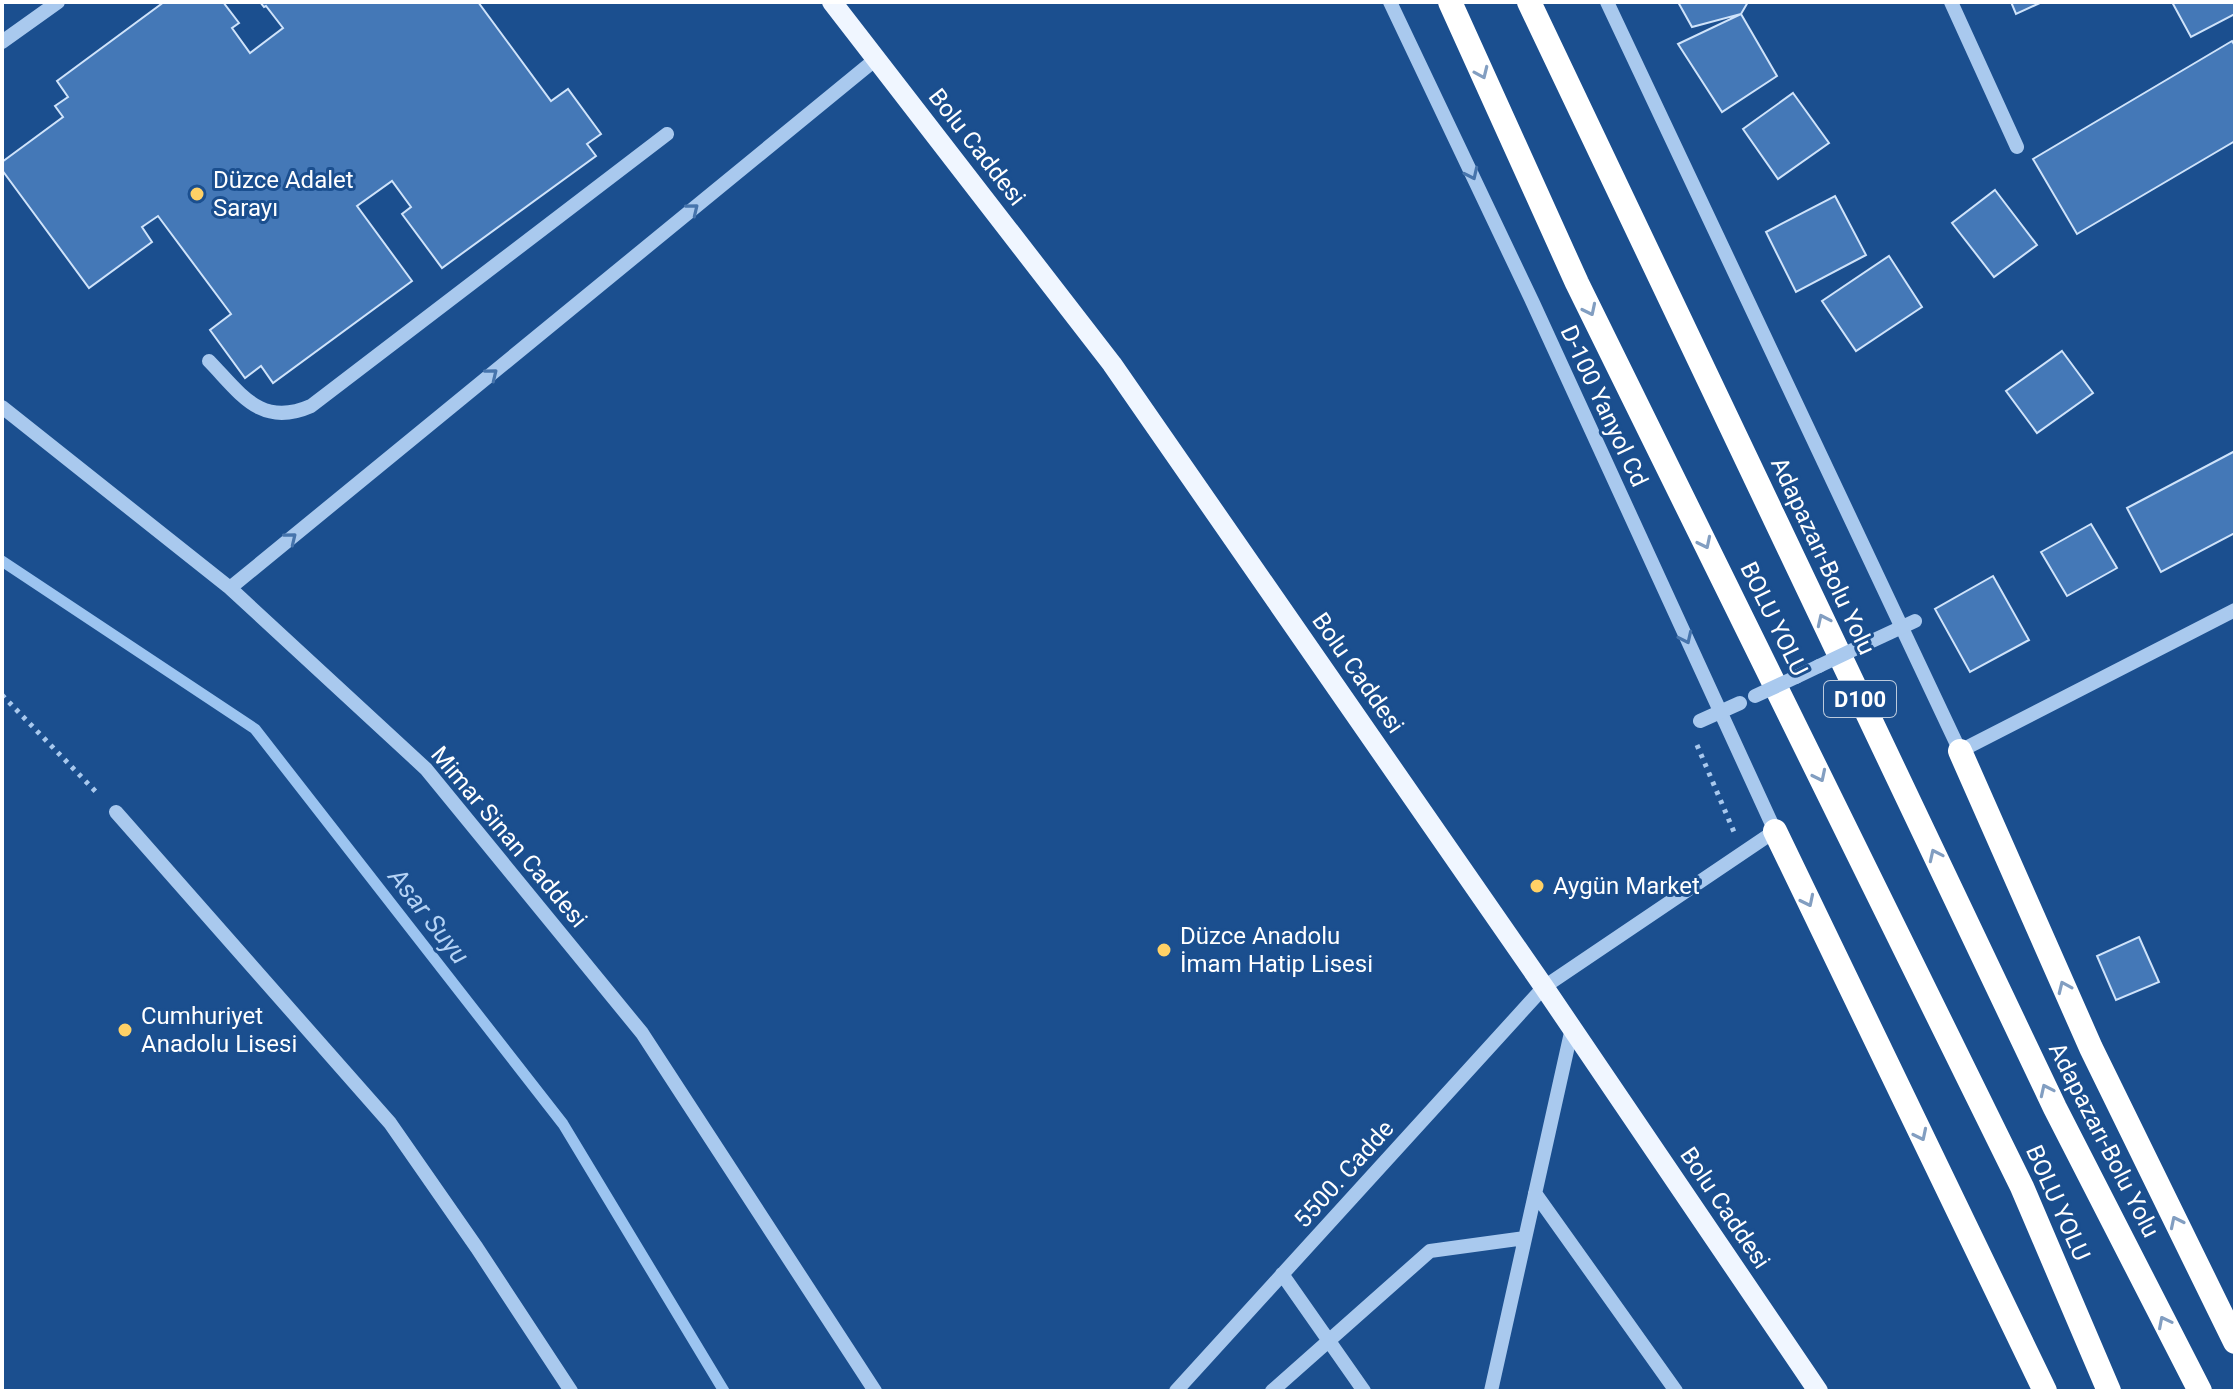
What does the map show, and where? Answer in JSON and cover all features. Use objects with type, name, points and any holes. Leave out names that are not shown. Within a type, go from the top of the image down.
[{"type":"highway","name":"BOLU YOLU","points":[[1450,2],[1577,283],[2022,1187],[2109,1391]]},
{"type":"highway","name":"Adapazarı-Bolu Yolu","points":[[1529,2],[2055,1108],[2200,1391]]},
{"type":"highway","points":[[1960,751],[2091,1048],[2235,1342]]},
{"type":"highway","points":[[1775,831],[2045,1391]]},
{"type":"main road","name":"Bolu Caddesi","points":[[832,2],[1112,364],[1544,987],[1818,1391]]},
{"type":"street","points":[[2,42],[58,2]]},
{"type":"street","name":"D-100 Yanyol Cd","points":[[1390,2],[1539,317],[1775,831]]},
{"type":"street","points":[[1607,2],[1960,751],[2235,610]]},
{"type":"street","points":[[1951,2],[2017,147]]},
{"type":"street","points":[[230,588],[876,59]]},
{"type":"street","points":[[209,361],[252,405],[267,412],[298,412],[311,406],[667,134]]},
{"type":"street","name":"Mimar Sinan Caddesi","points":[[2,407],[230,588],[426,769],[642,1033],[875,1391]]},
{"type":"street","points":[[1700,721],[1915,621]]},
{"type":"street","points":[[116,812],[390,1123],[571,1391]]},
{"type":"street","name":"5500. Cadde","points":[[1176,1391],[1544,987],[1775,831]]},
{"type":"street","points":[[1491,1391],[1572,1028]]},
{"type":"street","points":[[1535,1193],[1676,1391]]},
{"type":"street","points":[[1272,1391],[1430,1251],[1525,1238]]},
{"type":"street","points":[[1282,1274],[1364,1391]]},
{"type":"path","points":[[2,695],[116,812]]},
{"type":"path","points":[[1700,721],[1689,727],[1742,853]]},
{"type":"building","name":"Düzce Adalet Sarayı","points":[[164,2],[223,2],[239,23],[232,28],[250,53],[283,28],[260,2],[478,2],[551,101],[568,89],[601,134],[587,144],[596,156],[442,268],[402,214],[411,207],[392,181],[357,206],[412,281],[273,383],[261,366],[245,378],[210,330],[231,314],[158,216],[142,227],[152,242],[89,288],[2,170],[2,162],[63,117],[55,106],[68,97],[57,81]]},
{"type":"building","points":[[1678,2],[1748,2],[1741,14],[1692,27]]},
{"type":"building","points":[[2011,2],[2042,2],[2016,14]]},
{"type":"building","points":[[2172,2],[2235,2],[2235,14],[2191,37]]},
{"type":"building","points":[[1741,14],[1777,76],[1722,112],[1678,44]]},
{"type":"building","points":[[2232,41],[2235,46],[2235,141],[2077,234],[2033,159]]},
{"type":"building","points":[[1793,93],[1829,143],[1778,179],[1743,129]]},
{"type":"building","points":[[1995,190],[2037,245],[1994,277],[1952,223]]},
{"type":"building","points":[[1835,196],[1866,255],[1796,292],[1766,232]]},
{"type":"building","points":[[1889,256],[1922,307],[1856,351],[1822,301]]},
{"type":"building","points":[[2062,351],[2093,393],[2037,433],[2006,391]]},
{"type":"building","points":[[2235,451],[2235,533],[2161,572],[2127,508]]},
{"type":"building","points":[[2091,524],[2117,568],[2067,596],[2041,552]]},
{"type":"building","points":[[1993,576],[2029,640],[1970,672],[1935,609]]},
{"type":"building","points":[[2139,937],[2159,982],[2116,1000],[2097,956]]},
{"type":"waterway","name":"Asar Suyu","points":[[2,561],[255,729],[563,1124],[724,1391]]},
{"type":"place","name":"Düzce Adalet Sarayı","points":[[197,194]]},
{"type":"place","name":"Aygün Market","points":[[1537,886]]},
{"type":"place","name":"Düzce Anadolu İmam Hatip Lisesi","points":[[1164,950]]},
{"type":"place","name":"Cumhuriyet Anadolu Lisesi","points":[[125,1030]]}]
